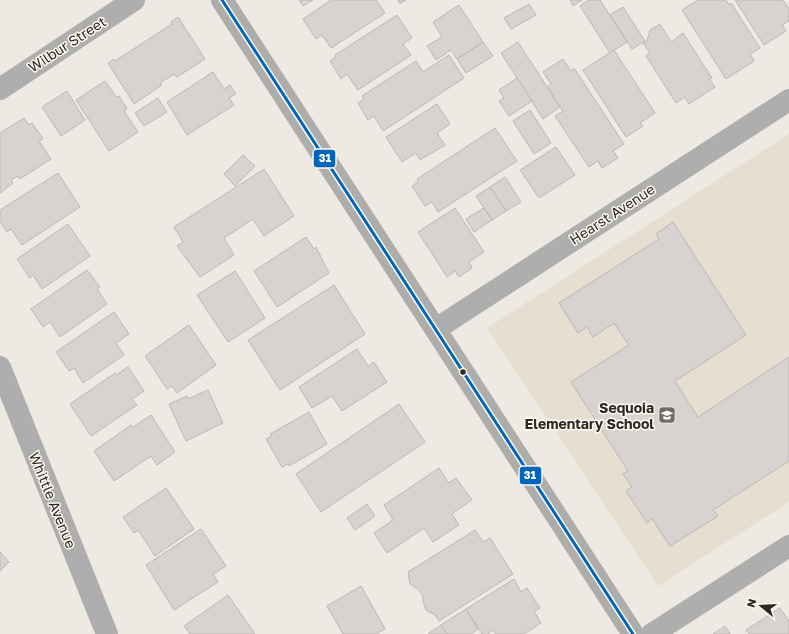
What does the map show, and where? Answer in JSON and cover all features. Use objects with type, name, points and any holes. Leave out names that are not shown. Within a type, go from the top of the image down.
[{"type":"main road","points":[[222,0],[633,634]]},
{"type":"street","name":"Wilbur Street","points":[[0,89],[134,0]]},
{"type":"street","name":"Hearst Avenue","points":[[436,329],[789,100]]},
{"type":"street","name":"Whittle Avenue","points":[[0,367],[107,634]]},
{"type":"street","points":[[652,634],[789,546]]},
{"type":"shaded area","name":"Sequoia Elementary School","points":[[789,134],[789,502],[658,586],[487,328]]},
{"type":"building","points":[[299,0],[313,0],[303,6]]},
{"type":"building","points":[[331,0],[376,0],[385,13],[331,48],[322,35],[316,39],[303,19]]},
{"type":"building","points":[[398,0],[406,0],[400,4]]},
{"type":"building","points":[[570,0],[582,0],[573,6]]},
{"type":"building","points":[[589,0],[600,0],[627,42],[610,53],[580,6]]},
{"type":"building","points":[[698,0],[726,0],[729,5],[731,3],[760,48],[750,54],[754,61],[726,79],[682,10]]},
{"type":"building","points":[[735,0],[783,0],[789,9],[789,21],[782,25],[786,31],[764,45]]},
{"type":"building","points":[[529,4],[536,15],[511,29],[504,18]]},
{"type":"building","points":[[459,5],[483,42],[457,59],[451,50],[436,60],[427,46],[442,37],[433,22]]},
{"type":"building","points":[[623,7],[645,41],[632,49],[610,15]]},
{"type":"building","points":[[397,15],[412,38],[403,44],[411,55],[358,90],[347,74],[341,79],[330,61],[336,57],[335,55]]},
{"type":"building","points":[[178,17],[205,59],[177,77],[174,74],[160,83],[162,85],[134,104],[108,63],[114,59],[115,61],[172,24],[171,22]]},
{"type":"building","points":[[660,24],[671,42],[683,33],[712,78],[709,79],[715,87],[689,104],[685,97],[676,103],[646,56],[650,53],[643,43],[647,41],[650,30]]},
{"type":"building","points":[[483,42],[493,56],[466,73],[457,59]]},
{"type":"building","points":[[518,42],[560,107],[543,119],[501,53]]},
{"type":"building","points":[[614,50],[655,113],[640,123],[643,126],[626,137],[583,70]]},
{"type":"building","points":[[449,55],[464,78],[383,131],[374,116],[368,120],[358,103],[364,99],[362,96],[416,61],[423,72]]},
{"type":"building","points":[[563,59],[571,71],[574,68],[624,144],[613,151],[618,158],[602,168],[598,161],[589,167],[555,116],[563,111],[547,87],[551,84],[543,72]]},
{"type":"building","points":[[213,72],[224,89],[230,85],[236,94],[229,98],[234,105],[187,135],[167,102]]},
{"type":"building","points":[[517,78],[532,101],[509,116],[499,101],[504,98],[499,90]]},
{"type":"building","points":[[105,81],[116,97],[119,96],[127,109],[124,111],[138,132],[109,151],[76,100]]},
{"type":"building","points":[[67,91],[85,120],[61,136],[42,107]]},
{"type":"building","points":[[158,98],[167,112],[144,126],[135,113]]},
{"type":"building","points":[[437,104],[450,124],[437,133],[445,145],[420,160],[416,153],[402,162],[386,137]]},
{"type":"building","points":[[530,110],[551,143],[534,154],[513,121]]},
{"type":"building","points":[[24,118],[29,125],[32,123],[43,139],[39,141],[51,159],[20,179],[18,176],[11,180],[13,183],[0,193],[0,133]]},
{"type":"building","points":[[495,128],[517,161],[438,212],[432,202],[425,206],[412,186],[418,182],[417,179]]},
{"type":"building","points":[[556,147],[575,175],[539,198],[520,170]]},
{"type":"building","points":[[243,155],[255,166],[235,186],[224,174]]},
{"type":"building","points":[[264,169],[294,216],[264,236],[253,219],[224,238],[234,255],[200,277],[177,246],[183,242],[174,227]]},
{"type":"building","points":[[58,173],[80,207],[22,245],[11,229],[7,232],[0,221],[0,210]]},
{"type":"building","points":[[505,177],[521,202],[506,211],[490,187]]},
{"type":"building","points":[[490,187],[506,211],[492,220],[476,196]]},
{"type":"building","points":[[455,208],[484,252],[469,262],[472,268],[459,277],[455,271],[447,277],[418,232]]},
{"type":"building","points":[[484,208],[492,220],[474,232],[466,219]]},
{"type":"building","points":[[673,222],[746,335],[675,381],[698,417],[789,357],[789,461],[713,510],[718,516],[670,546],[652,519],[647,523],[626,491],[632,487],[623,474],[628,471],[571,382],[629,345],[614,323],[593,337],[587,327],[578,333],[559,303],[659,239],[656,234]]},
{"type":"building","points":[[68,224],[90,256],[42,289],[33,275],[30,278],[17,259]]},
{"type":"building","points":[[306,237],[314,249],[316,247],[329,273],[277,307],[254,271]]},
{"type":"building","points":[[87,270],[100,287],[97,289],[107,304],[60,337],[50,322],[43,327],[31,309]]},
{"type":"building","points":[[235,271],[265,318],[228,342],[197,295]]},
{"type":"building","points":[[334,285],[365,334],[280,390],[248,340]]},
{"type":"building","points":[[114,312],[129,334],[116,343],[124,355],[83,383],[74,368],[69,371],[56,352]]},
{"type":"building","points":[[189,325],[216,365],[177,393],[172,386],[167,389],[145,356]]},
{"type":"building","points":[[357,349],[368,366],[374,362],[387,382],[342,411],[332,396],[312,408],[299,387]]},
{"type":"building","points":[[128,367],[144,391],[132,399],[137,405],[91,436],[70,404],[115,373],[116,375]]},
{"type":"building","points":[[208,390],[223,423],[186,441],[169,404],[187,396],[188,399]]},
{"type":"building","points":[[399,404],[425,442],[321,512],[296,474]]},
{"type":"building","points":[[309,412],[327,444],[289,466],[288,464],[282,467],[266,439],[272,436],[270,434]]},
{"type":"building","points":[[151,415],[175,452],[157,465],[151,456],[114,481],[94,451],[131,425],[133,427]]},
{"type":"building","points":[[439,468],[449,483],[456,478],[472,500],[452,514],[459,525],[433,542],[424,528],[387,553],[374,533],[393,520],[384,505]]},
{"type":"building","points":[[166,488],[194,529],[155,556],[138,530],[134,533],[123,517]]},
{"type":"building","points":[[367,504],[375,516],[355,530],[347,518]]},
{"type":"building","points":[[201,529],[226,566],[213,574],[218,582],[174,610],[146,565]]},
{"type":"building","points":[[475,530],[483,542],[490,538],[513,574],[439,621],[435,615],[426,610],[423,596],[418,589],[410,584],[408,572]]},
{"type":"building","points":[[0,552],[9,562],[0,571]]},
{"type":"building","points":[[514,579],[521,592],[527,588],[540,608],[534,611],[541,623],[524,634],[496,634],[493,630],[488,634],[482,634],[466,609]]},
{"type":"building","points":[[361,586],[385,629],[376,634],[343,634],[327,606]]},
{"type":"building","points":[[228,595],[255,634],[190,634],[184,626]]},
{"type":"building","points":[[780,608],[789,621],[789,634],[749,634],[746,630]]},
{"type":"building","points":[[466,609],[478,629],[470,634],[447,634],[441,625]]},
{"type":"building","points":[[441,625],[447,634],[428,634]]},
{"type":"building","points":[[725,626],[730,634],[713,634]]},
{"type":"transit line","name":"31","points":[[222,0],[633,634]]},
{"type":"place","name":"Sequoia Elementary School","points":[[667,415]]}]
